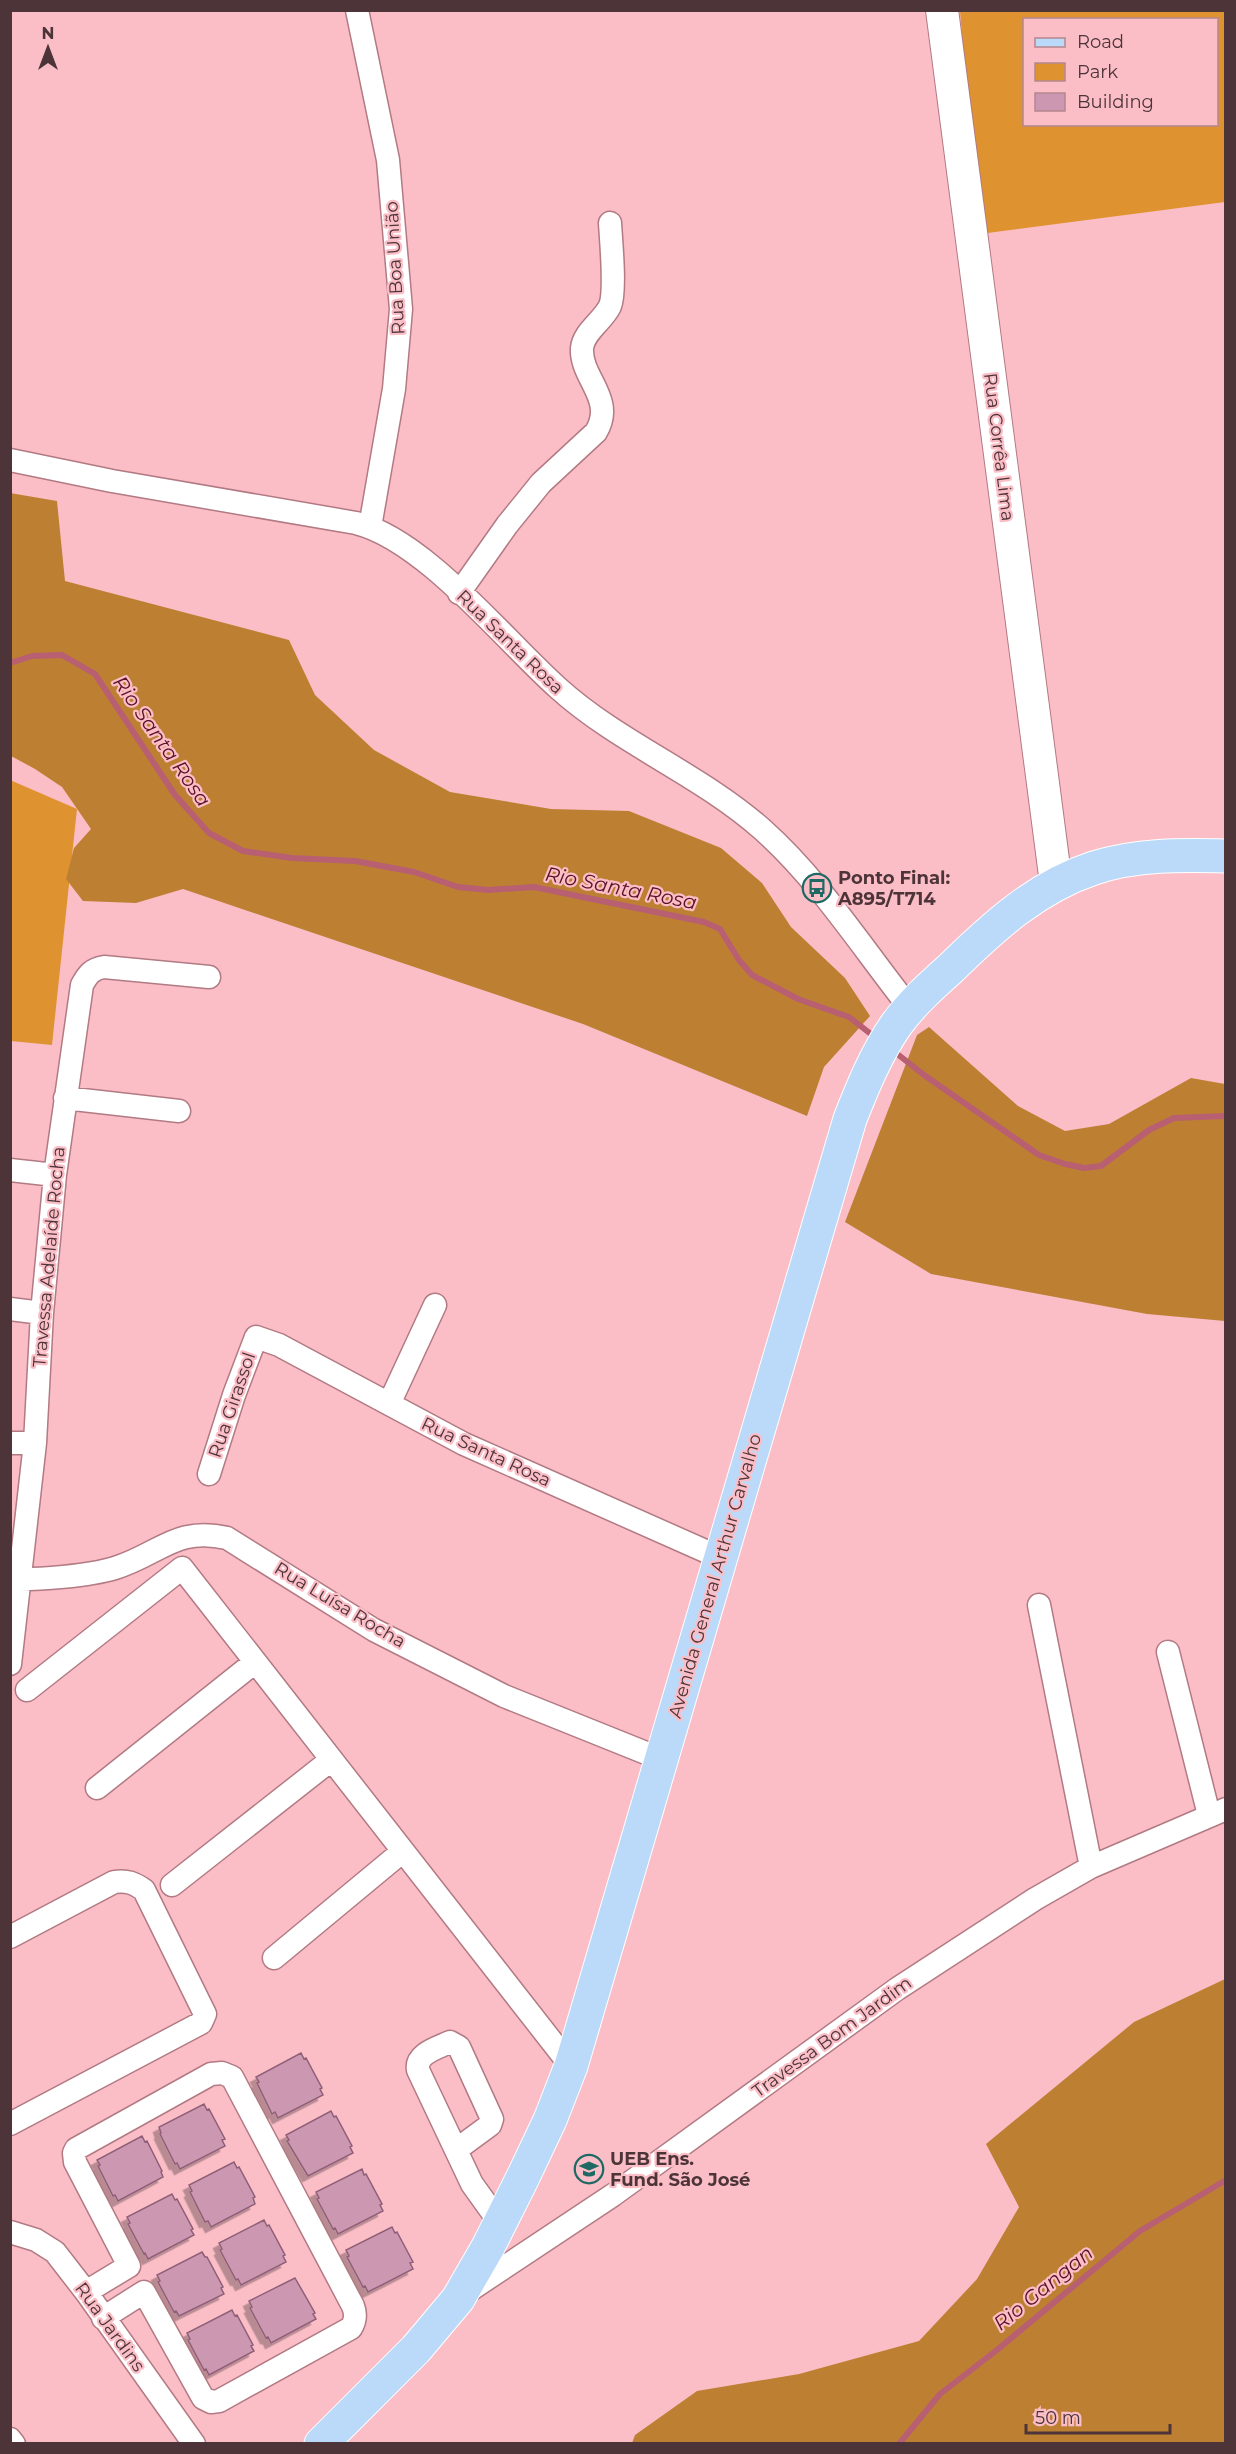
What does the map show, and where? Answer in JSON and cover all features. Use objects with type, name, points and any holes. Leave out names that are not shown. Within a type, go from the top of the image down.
[{"type":"main road","name":"Avenida General Arthur Carvalho","points":[[321,2444],[416,2349],[458,2299],[500,2223],[550,2120],[571,2066],[835,1167],[850,1119],[870,1068],[903,1017],[973,947],[1017,907],[1056,883],[1095,868],[1131,859],[1168,855],[1226,856]]},
{"type":"street","name":"Rua Boa União","points":[[357,10],[388,160],[401,309],[394,389],[370,526]]},
{"type":"street","name":"Rua Corrêa Lima","points":[[942,10],[1056,883]]},
{"type":"street","points":[[459,593],[507,525],[541,483],[596,432],[601,424],[602,404],[582,349],[585,338],[610,306],[610,223]]},
{"type":"street","name":"Rua Santa Rosa","points":[[10,460],[112,481],[370,526],[398,541],[418,555],[578,706],[613,732],[688,776],[763,830],[817,888],[903,1017]]},
{"type":"street","name":"Travessa Adelaíde Rocha","points":[[10,1664],[15,1579],[35,1443],[42,1313],[55,1175],[82,985],[88,974],[95,969],[115,967],[209,977]]},
{"type":"street","points":[[65,1098],[179,1111]]},
{"type":"street","points":[[10,1170],[55,1175]]},
{"type":"street","points":[[388,1404],[435,1305]]},
{"type":"street","points":[[10,1309],[42,1313]]},
{"type":"street","name":"Rua Santa Rosa","points":[[256,1337],[279,1345],[464,1444],[721,1558]]},
{"type":"street","name":"Rua Girassol","points":[[209,1474],[234,1395],[256,1337]]},
{"type":"street","points":[[10,1443],[35,1443]]},
{"type":"street","name":"Rua Luísa Rocha","points":[[15,1579],[94,1573],[115,1568],[180,1538],[194,1534],[227,1538],[374,1630],[504,1696],[661,1759]]},
{"type":"street","points":[[27,1690],[182,1568],[571,2066]]},
{"type":"street","points":[[1038,1605],[1091,1867]]},
{"type":"street","points":[[1168,1652],[1217,1812]]},
{"type":"street","points":[[97,1788],[255,1662]]},
{"type":"street","points":[[172,1885],[331,1760]]},
{"type":"street","name":"Travessa Bom Jardim","points":[[458,2299],[613,2195],[897,1989],[1035,1899],[1091,1867],[1217,1812]]},
{"type":"street","points":[[274,1958],[403,1851]]},
{"type":"street","points":[[10,1937],[114,1882],[127,1881],[136,1884],[144,1890],[205,2014],[201,2024],[10,2124]]},
{"type":"street","points":[[212,2074],[228,2074],[232,2077],[353,2306],[354,2323],[351,2328],[219,2401],[211,2402],[202,2398],[144,2292],[75,2162],[74,2153],[79,2146],[212,2074]]},
{"type":"street","points":[[456,2150],[472,2184],[500,2223]]},
{"type":"street","name":"Rua Jardins","points":[[10,2232],[36,2240],[55,2252],[194,2444]]},
{"type":"street","points":[[86,2292],[129,2266]]},
{"type":"street","points":[[104,2318],[144,2292]]},
{"type":"street","points":[[10,2439],[14,2444]]},
{"type":"green space","points":[[960,11],[1225,11],[1225,202],[980,234]]},
{"type":"green space","points":[[10,780],[77,809],[52,1045],[11,1041]]},
{"type":"shaded area","points":[[10,493],[57,501],[65,581],[289,640],[315,695],[374,750],[450,792],[551,809],[629,811],[721,848],[762,883],[791,927],[845,978],[870,1016],[824,1067],[807,1116],[583,1024],[183,889],[136,903],[83,901],[66,879],[74,848],[91,829],[62,787],[11,756]]},
{"type":"shaded area","points":[[929,1027],[1018,1106],[1065,1131],[1109,1124],[1191,1078],[1225,1084],[1225,1321],[1147,1314],[931,1274],[845,1222],[917,1035]]},
{"type":"shaded area","points":[[1225,1979],[1225,2443],[632,2443],[635,2435],[697,2391],[799,2374],[919,2341],[977,2279],[1019,2207],[986,2144],[1134,2022]]},
{"type":"building","points":[[301,2053],[322,2088],[320,2089],[323,2095],[278,2118],[275,2112],[272,2114],[256,2077]]},
{"type":"building","points":[[204,2104],[225,2139],[222,2140],[225,2146],[180,2169],[177,2163],[175,2164],[160,2134],[159,2127]]},
{"type":"building","points":[[331,2111],[352,2146],[350,2147],[353,2153],[308,2176],[287,2141],[289,2140],[286,2135]]},
{"type":"building","points":[[142,2136],[145,2142],[147,2141],[163,2177],[118,2201],[115,2195],[113,2196],[97,2160]]},
{"type":"building","points":[[234,2162],[255,2197],[253,2198],[255,2204],[211,2227],[208,2221],[205,2222],[190,2192],[192,2191],[189,2185]]},
{"type":"building","points":[[362,2169],[382,2204],[380,2205],[383,2211],[338,2234],[317,2199],[319,2198],[316,2192]]},
{"type":"building","points":[[172,2194],[175,2200],[177,2199],[194,2235],[148,2259],[128,2224],[130,2223],[127,2217]]},
{"type":"building","points":[[264,2220],[285,2255],[283,2256],[286,2262],[241,2285],[220,2250],[222,2249],[219,2243]]},
{"type":"building","points":[[392,2227],[413,2262],[410,2263],[413,2269],[368,2292],[347,2257],[349,2256],[346,2250]]},
{"type":"building","points":[[202,2252],[223,2287],[221,2288],[224,2294],[179,2316],[176,2311],[174,2312],[158,2282],[160,2281],[157,2275]]},
{"type":"building","points":[[295,2278],[315,2313],[313,2314],[316,2319],[271,2343],[250,2308],[252,2307],[249,2301]]},
{"type":"building","points":[[232,2310],[235,2316],[237,2315],[254,2351],[209,2375],[188,2340],[190,2339],[187,2333]]},
{"type":"waterway","name":"Rio Santa Rosa","points":[[10,663],[32,656],[62,655],[95,674],[175,795],[209,833],[243,851],[292,858],[355,861],[414,872],[458,887],[488,890],[534,887],[704,922],[720,929],[739,960],[752,975],[798,999],[849,1017],[876,1038]]},
{"type":"waterway","name":"Rio Santa Rosa","points":[[891,1049],[924,1075],[1039,1155],[1084,1168],[1101,1166],[1149,1130],[1174,1118],[1226,1116]]},
{"type":"waterway","name":"Rio Gangan","points":[[899,2444],[940,2394],[997,2350],[1140,2231],[1226,2180]]},
{"type":"place","name":"Ponto Final: A895/T714","points":[[817,888]]},
{"type":"place","name":"UEB Ens. Fund. São José","points":[[589,2169]]}]
